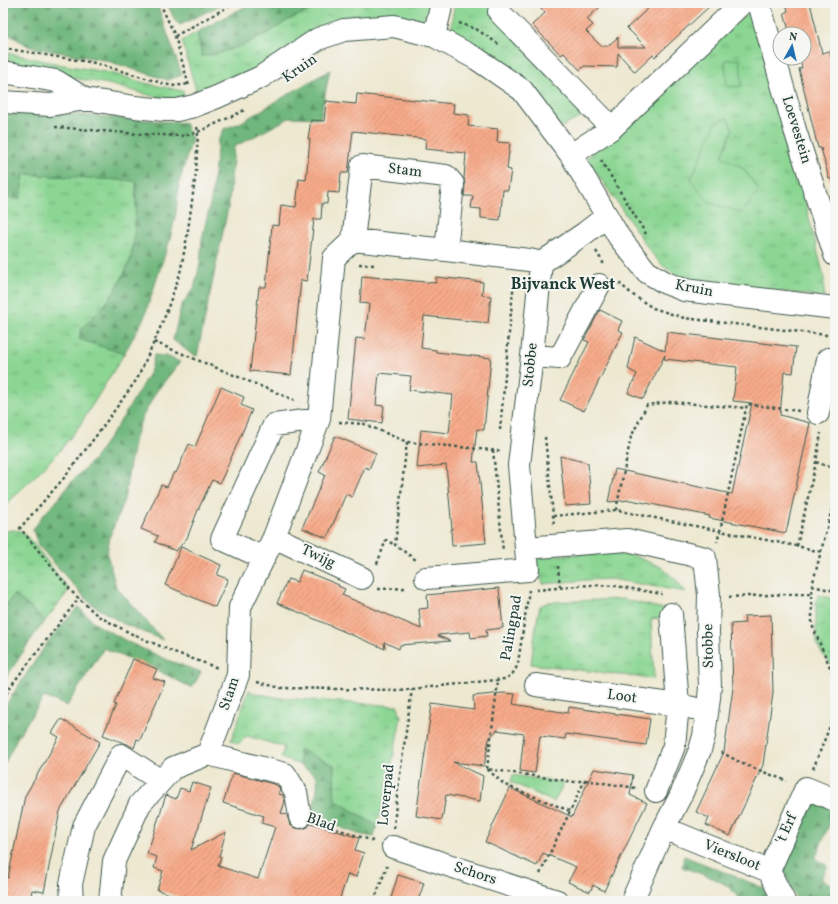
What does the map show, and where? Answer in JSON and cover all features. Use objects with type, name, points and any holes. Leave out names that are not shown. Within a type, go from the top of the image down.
[{"type":"street","points":[[434,36],[442,3]]},
{"type":"street","points":[[570,155],[612,128],[742,3]]},
{"type":"street","name":"Loevestein","points":[[759,3],[795,130],[835,255]]},
{"type":"street","points":[[499,12],[612,128]]},
{"type":"street","name":"Kruin","points":[[3,102],[50,105],[86,99],[135,107],[177,110],[212,100],[261,77],[318,39],[344,30],[394,26],[434,36],[477,59],[522,90],[570,155],[619,238],[647,272],[666,283],[684,290],[835,308]]},
{"type":"street","name":"Kruin","points":[[3,72],[56,81],[86,99]]},
{"type":"street","name":"Stam","points":[[208,754],[238,675],[240,606],[274,537],[320,415],[334,258],[353,240],[362,166],[446,176],[453,184],[446,250]]},
{"type":"street","points":[[353,240],[529,260],[541,263],[607,216]]},
{"type":"street","name":"Stobbe","points":[[426,578],[528,570],[519,465],[541,263]]},
{"type":"street","points":[[532,356],[560,358],[599,285]]},
{"type":"street","points":[[818,414],[828,360],[835,360]]},
{"type":"street","points":[[264,558],[222,539],[274,424],[320,415]]},
{"type":"street","name":"Twijg","points":[[274,537],[362,578]]},
{"type":"street","name":"Stobbe","points":[[526,548],[627,540],[705,558],[709,595],[708,632],[710,686],[708,711],[702,743],[681,795],[664,828],[632,901]]},
{"type":"street","points":[[656,791],[674,746],[678,705],[668,604]]},
{"type":"street","name":"Loot","points":[[536,685],[678,705],[708,711]]},
{"type":"street","points":[[110,901],[114,861],[140,804],[173,768],[208,754]]},
{"type":"street","name":"Blad","points":[[208,754],[285,774],[296,792],[300,817]]},
{"type":"street","points":[[72,901],[72,884],[84,826],[121,755],[161,781]]},
{"type":"street","points":[[806,788],[835,800]]},
{"type":"street","name":"'t Erf","points":[[769,870],[806,788]]},
{"type":"street","name":"Viersloot","points":[[664,828],[769,870],[784,901]]},
{"type":"street","name":"Schors","points":[[393,847],[557,901]]},
{"type":"path","points":[[160,3],[175,36],[189,84]]},
{"type":"path","points":[[175,36],[235,3]]},
{"type":"path","points":[[53,126],[139,134],[184,136],[198,132],[247,108]]},
{"type":"path","points":[[198,132],[196,172],[187,237],[180,273],[154,342],[320,415],[364,424],[407,442],[520,452]]},
{"type":"path","points":[[590,142],[647,237]]},
{"type":"path","points":[[354,264],[377,266]]},
{"type":"path","points":[[500,435],[514,277]]},
{"type":"path","name":"Palingpad","points":[[154,342],[137,379],[99,432],[64,478],[20,528],[72,592],[98,616],[132,634],[174,652],[238,675],[282,688],[396,690],[498,681],[509,678],[516,668],[519,658],[529,590],[589,585],[616,586],[668,604]]},
{"type":"path","points":[[616,510],[632,437],[647,405],[670,402],[746,408]]},
{"type":"path","points":[[720,531],[747,404],[824,414],[816,462],[797,546]]},
{"type":"path","points":[[544,431],[560,588]]},
{"type":"path","points":[[395,545],[407,442]]},
{"type":"path","points":[[493,450],[505,572]]},
{"type":"path","points":[[816,462],[835,469]]},
{"type":"path","points":[[835,497],[812,586],[812,625],[835,679]]},
{"type":"path","points":[[553,516],[616,510],[821,552]]},
{"type":"path","points":[[386,540],[421,564],[426,578],[420,587],[369,590],[362,578],[373,574],[386,540]]},
{"type":"path","points":[[812,586],[835,591]]},
{"type":"path","points":[[709,595],[720,598],[812,594]]},
{"type":"path","points":[[3,700],[13,683],[79,598]]},
{"type":"path","points":[[488,769],[498,681]]},
{"type":"path","name":"Loverpad","points":[[374,901],[393,847],[396,803],[412,689]]},
{"type":"path","points":[[702,743],[744,764],[806,788],[835,712]]},
{"type":"path","points":[[488,769],[575,782],[585,780],[656,791]]},
{"type":"path","points":[[488,769],[505,785],[570,811]]},
{"type":"path","points":[[532,892],[585,780]]},
{"type":"path","name":"Blad","points":[[300,817],[393,847]]},
{"type":"green space","points":[[3,3],[156,3],[182,75],[168,80],[104,60],[30,47],[3,31]]},
{"type":"green space","points":[[167,3],[225,3],[180,25],[175,21]]},
{"type":"green space","points":[[252,3],[329,3],[288,20],[268,33],[243,45],[217,54],[202,56],[197,32]]},
{"type":"green space","points":[[329,3],[427,3],[431,5],[423,22],[398,20],[265,65],[198,98],[182,41],[197,32],[202,56],[268,33],[288,20]]},
{"type":"green space","points":[[455,3],[500,3],[588,113],[562,127],[500,64],[452,33],[452,18]]},
{"type":"green space","points":[[754,13],[758,15],[824,277],[824,297],[692,280],[676,275],[661,264],[650,251],[586,157],[588,157],[738,21],[747,14]]},
{"type":"green space","points":[[8,53],[63,65],[111,73],[145,83],[183,91],[185,100],[160,98],[108,84],[62,76],[19,66],[9,61]]},
{"type":"green space","points":[[740,59],[742,86],[727,87],[725,60]]},
{"type":"green space","points":[[330,70],[320,118],[291,117],[234,147],[229,203],[197,356],[190,353],[173,340],[181,306],[194,288],[200,264],[202,239],[211,200],[218,141],[224,129],[240,123]]},
{"type":"green space","points":[[3,109],[185,123],[192,139],[179,183],[176,213],[170,239],[144,318],[124,354],[79,339],[81,329],[104,306],[113,294],[131,258],[136,208],[136,181],[24,174],[20,199],[3,198]]},
{"type":"green space","points":[[727,118],[733,129],[722,156],[743,168],[759,190],[742,213],[710,203],[691,180],[716,122]]},
{"type":"green space","points":[[24,174],[136,181],[136,208],[131,258],[113,294],[104,306],[94,315],[79,339],[124,354],[78,428],[57,454],[3,508],[3,198],[20,199]]},
{"type":"green space","points":[[154,355],[166,356],[180,362],[156,392],[141,420],[135,438],[124,500],[110,536],[107,554],[116,587],[163,640],[122,623],[91,604],[38,545],[33,530],[43,515],[56,502],[69,484],[94,459],[116,428],[151,370]]},
{"type":"green space","points":[[7,531],[21,531],[32,542],[68,588],[67,593],[45,621],[14,594],[8,603],[3,607],[3,535]]},
{"type":"green space","points":[[622,551],[661,567],[675,579],[686,592],[611,579],[543,584],[535,557]]},
{"type":"green space","points":[[14,594],[45,621],[3,682],[3,607],[8,603]]},
{"type":"green space","points":[[818,595],[835,599],[835,670],[817,645],[816,605]]},
{"type":"green space","points":[[623,599],[671,611],[669,617],[651,619],[654,679],[531,664],[540,606],[549,602]]},
{"type":"green space","points":[[78,607],[96,624],[130,643],[170,661],[201,672],[192,688],[155,669],[104,648],[67,706],[44,697],[18,736],[3,767],[3,709],[47,643]]},
{"type":"green space","points":[[249,690],[254,693],[281,698],[398,706],[401,717],[386,794],[377,826],[335,800],[299,750],[300,765],[281,758],[284,747],[247,736],[238,744],[231,740]]},
{"type":"green space","points":[[299,749],[334,765],[335,800],[377,826],[374,837],[358,834],[310,816],[317,791],[317,776],[300,765]]},
{"type":"green space","points":[[513,775],[564,783],[554,802],[511,782]]},
{"type":"green space","points":[[809,795],[835,810],[815,859],[828,866],[821,879],[835,886],[835,901],[797,901],[780,864]]},
{"type":"green space","points":[[684,856],[764,888],[770,901],[740,901],[733,891],[726,885],[682,867]]},
{"type":"building","points":[[535,3],[604,3],[587,19],[593,25],[586,31],[601,46],[608,46],[618,37],[618,47],[646,47],[627,28],[654,3],[713,3],[655,57],[653,55],[635,72],[618,53],[617,67],[584,66],[580,70],[564,53],[561,55],[532,25],[545,13]]},
{"type":"building","points":[[786,3],[810,3],[822,53],[830,51],[831,58],[835,58],[835,178],[829,179],[821,148],[818,148],[799,69],[802,68],[802,66],[812,66],[812,26],[788,26],[784,13],[788,11]]},
{"type":"building","points":[[357,94],[454,104],[453,113],[469,115],[468,126],[498,129],[497,142],[510,143],[507,169],[511,170],[508,190],[503,190],[500,220],[481,218],[481,209],[471,208],[473,196],[464,196],[466,153],[425,149],[426,139],[353,131],[348,173],[341,173],[339,193],[328,192],[327,204],[322,203],[321,219],[314,219],[307,281],[301,280],[291,375],[250,371],[259,287],[266,287],[272,225],[279,226],[281,205],[296,207],[299,179],[306,180],[310,139],[308,139],[311,120],[324,121],[326,101],[356,104]]},
{"type":"building","points":[[362,276],[436,283],[436,277],[483,282],[482,295],[491,296],[488,323],[424,316],[421,348],[436,350],[436,352],[491,358],[484,430],[477,429],[473,462],[478,462],[486,543],[452,546],[452,529],[446,465],[417,468],[421,430],[449,433],[453,395],[409,390],[411,376],[379,373],[376,405],[384,406],[382,423],[348,419],[356,338],[365,339],[369,304],[360,303]]},
{"type":"building","points":[[600,310],[622,321],[618,330],[623,332],[584,411],[560,400],[589,342],[584,340]]},
{"type":"building","points":[[667,332],[796,347],[793,373],[784,372],[780,415],[810,423],[786,533],[709,518],[710,516],[631,500],[608,502],[615,469],[732,494],[752,403],[733,401],[737,367],[664,359],[665,355],[643,399],[628,393],[637,374],[628,369],[635,337],[665,351]]},
{"type":"building","points":[[221,387],[244,397],[241,405],[252,410],[220,483],[212,480],[187,538],[176,551],[155,542],[158,536],[141,529],[161,485],[167,487],[174,472],[176,473],[189,444],[195,447]]},
{"type":"building","points":[[335,436],[376,453],[369,469],[365,467],[352,497],[346,494],[327,538],[302,528],[325,475],[319,472]]},
{"type":"building","points":[[560,456],[588,463],[591,504],[565,506]]},
{"type":"building","points":[[181,547],[221,565],[217,575],[228,579],[215,607],[165,585]]},
{"type":"building","points":[[302,570],[339,585],[338,586],[345,589],[342,595],[421,629],[419,609],[428,608],[427,595],[499,588],[503,628],[486,630],[487,636],[471,638],[470,632],[438,635],[450,641],[400,645],[399,649],[384,642],[385,649],[277,603],[288,579],[297,582]]},
{"type":"building","points":[[771,615],[773,693],[763,765],[730,836],[706,825],[709,818],[696,812],[724,752],[733,688],[731,624],[745,623],[744,616]]},
{"type":"building","points":[[133,659],[157,669],[153,678],[165,682],[140,740],[137,739],[134,748],[103,735]]},
{"type":"building","points":[[503,693],[515,694],[513,704],[568,713],[569,707],[650,719],[646,745],[566,734],[565,739],[540,736],[535,773],[520,771],[524,734],[497,730],[489,739],[484,766],[453,762],[483,776],[480,801],[446,795],[442,820],[416,816],[432,704],[474,710],[473,696]]},
{"type":"building","points":[[61,719],[100,742],[60,811],[44,892],[32,890],[30,901],[3,901],[3,877],[8,878],[25,796],[59,737],[52,733]]},
{"type":"building","points":[[594,769],[633,775],[630,795],[647,803],[604,891],[593,885],[590,892],[568,882],[576,867],[543,853],[537,866],[485,842],[510,788],[572,817]]},
{"type":"building","points":[[233,773],[277,785],[280,789],[278,794],[283,795],[285,802],[281,813],[287,815],[290,825],[295,828],[302,829],[308,827],[311,823],[359,838],[355,850],[364,853],[356,877],[348,874],[339,901],[192,901],[157,890],[163,871],[154,868],[157,857],[147,854],[166,795],[176,799],[180,788],[189,791],[192,782],[211,788],[191,850],[226,832],[219,856],[221,857],[218,866],[258,879],[275,827],[261,823],[264,816],[223,803]]},
{"type":"building","points":[[398,875],[424,883],[418,901],[390,901]]},
{"type":"district","name":"Bijvanck West","points":[[563,285]]}]
